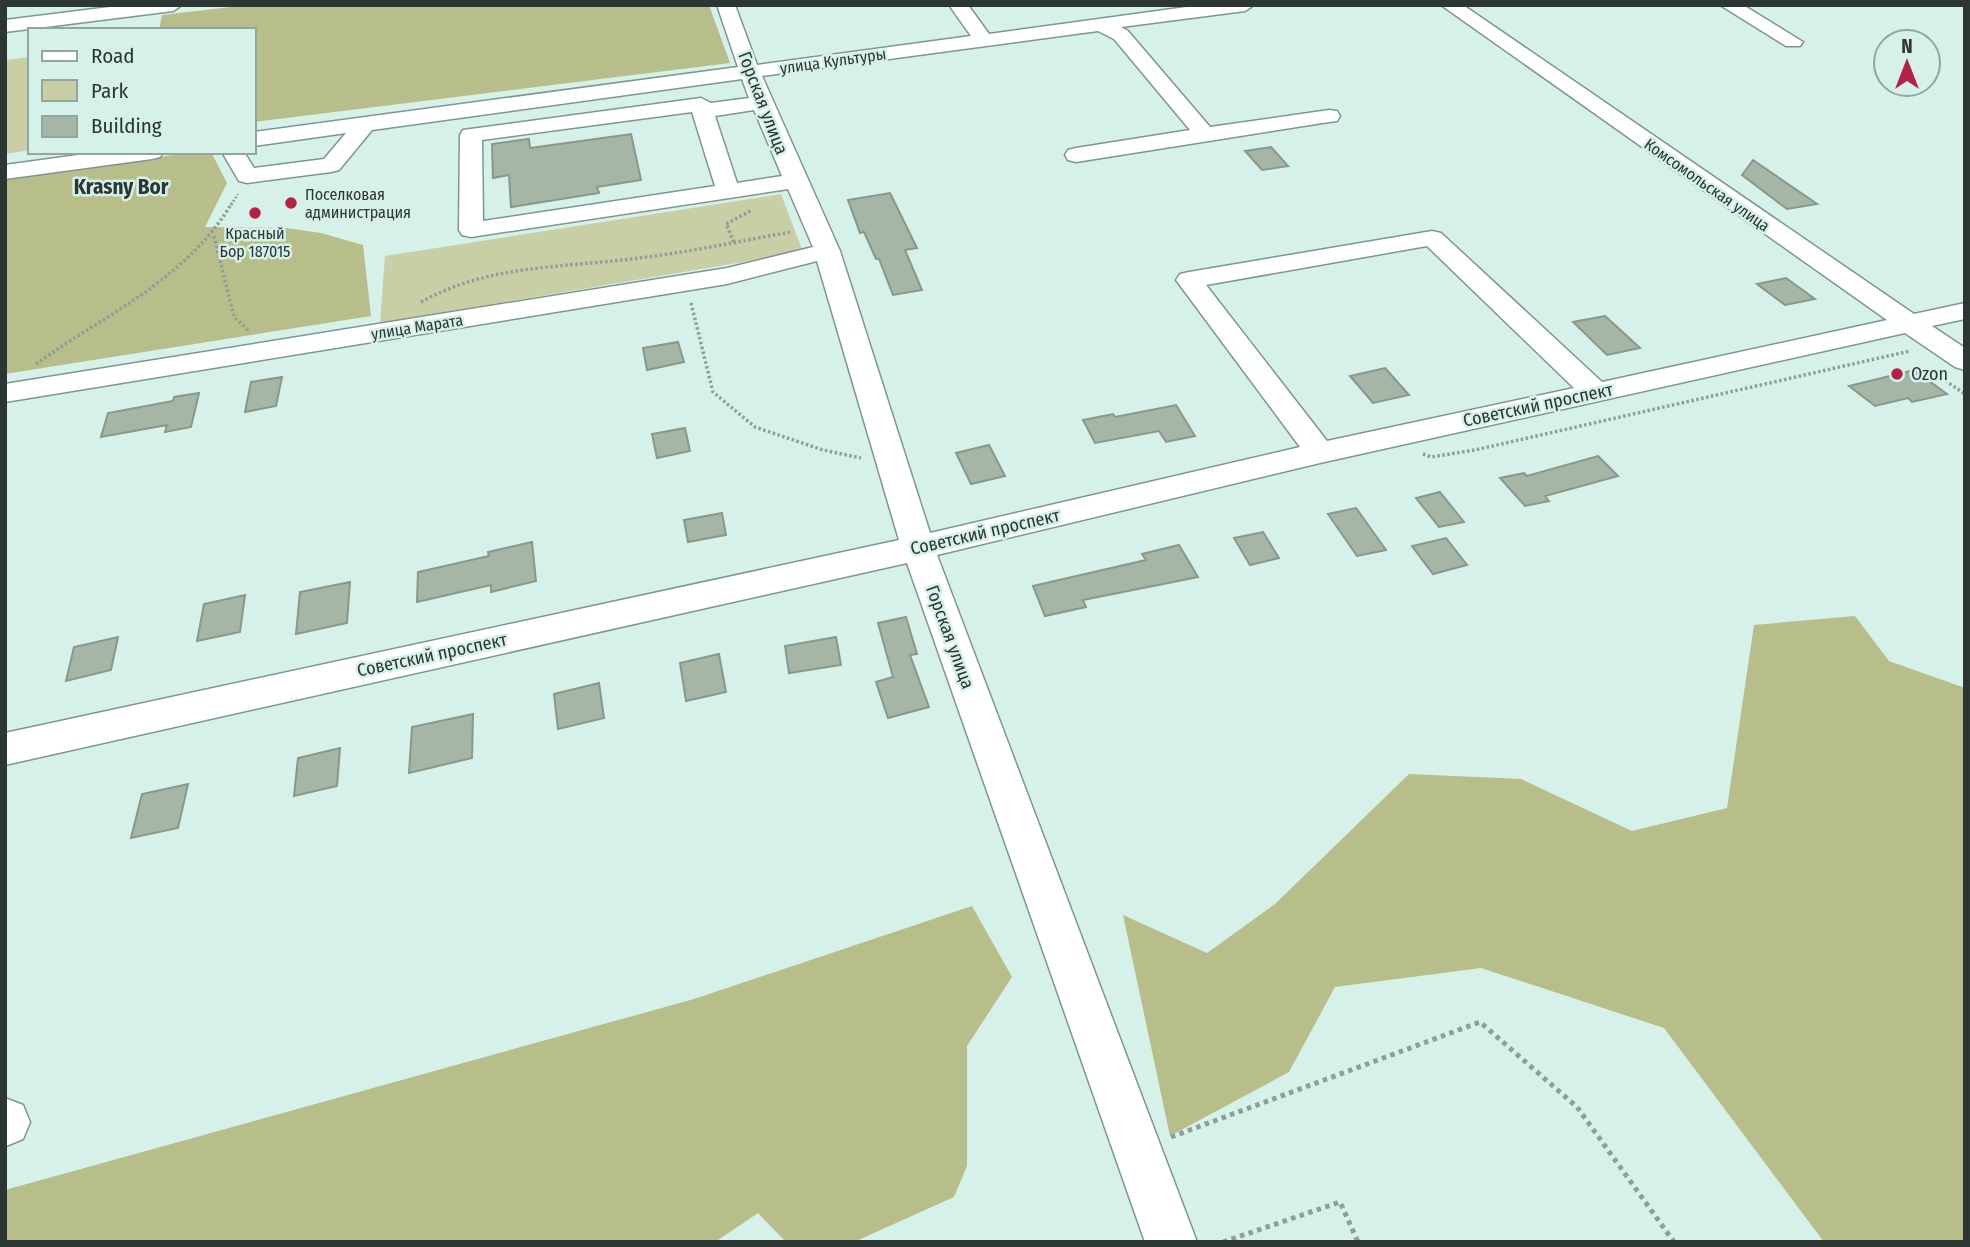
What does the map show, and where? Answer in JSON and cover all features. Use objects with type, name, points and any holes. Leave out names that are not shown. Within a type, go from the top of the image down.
[{"type":"street","points":[[5,26],[173,5]]},
{"type":"street","name":"Горская улица","points":[[726,5],[761,103],[827,251],[918,548],[1171,1242]]},
{"type":"street","points":[[958,5],[984,41]]},
{"type":"street","name":"Комсомольская улица","points":[[1450,5],[1907,338],[1965,362]]},
{"type":"street","points":[[1729,5],[1793,41]]},
{"type":"street","name":"улица Культуры","points":[[256,139],[358,132],[750,73],[1234,6]]},
{"type":"street","points":[[1102,25],[1121,35],[1205,134]]},
{"type":"street","points":[[703,111],[761,103]]},
{"type":"street","points":[[728,191],[701,104],[471,135],[471,230],[795,181]]},
{"type":"street","points":[[1076,155],[1329,116]]},
{"type":"street","points":[[233,154],[247,176],[331,165],[358,132]]},
{"type":"street","points":[[5,172],[137,154]]},
{"type":"street","points":[[1320,453],[1189,280],[1432,238],[1597,392]]},
{"type":"street","name":"улица Марата","points":[[5,393],[685,284],[827,251]]},
{"type":"street","name":"Советский проспект","points":[[5,749],[918,548],[1320,453],[1597,392],[1907,338],[1965,312]]},
{"type":"path","points":[[32,367],[170,277],[213,235],[247,176]]},
{"type":"path","points":[[734,242],[726,224],[752,210],[764,208]]},
{"type":"path","points":[[393,331],[418,303],[440,289],[460,282],[520,269],[618,261],[785,233]]},
{"type":"path","points":[[213,235],[234,317],[248,331],[257,353]]},
{"type":"path","points":[[685,284],[700,331],[713,392],[755,427],[823,450],[893,465]]},
{"type":"path","points":[[1375,441],[1431,457],[1475,450],[1907,338]]},
{"type":"path","points":[[1138,1149],[1480,1022],[1577,1107],[1674,1242]]},
{"type":"path","points":[[1223,1242],[1340,1202],[1358,1242]]},
{"type":"green space","points":[[249,5],[709,5],[730,63],[256,122],[256,28],[159,28],[162,15]]},
{"type":"green space","points":[[28,57],[28,150],[5,154],[5,60]]},
{"type":"green space","points":[[182,154],[212,154],[227,183],[205,227],[286,228],[321,233],[363,245],[371,316],[5,374],[5,177]]},
{"type":"green space","points":[[781,194],[803,252],[380,323],[385,256]]},
{"type":"green space","points":[[1855,616],[1889,661],[1965,688],[1965,1242],[1824,1242],[1664,1028],[1481,968],[1335,987],[1289,1072],[1170,1136],[1123,915],[1207,953],[1275,904],[1409,774],[1521,779],[1632,831],[1727,808],[1754,625]]},
{"type":"green space","points":[[972,906],[1012,977],[967,1046],[967,1166],[954,1197],[854,1242],[786,1242],[758,1213],[715,1242],[5,1242],[5,1190],[694,999]]},
{"type":"building","points":[[631,134],[641,180],[597,187],[599,193],[511,207],[509,175],[493,178],[492,144],[529,139],[530,148]]},
{"type":"building","points":[[1271,147],[1288,166],[1262,170],[1245,151]]},
{"type":"building","points":[[1753,160],[1817,204],[1787,209],[1742,175]]},
{"type":"building","points":[[890,193],[917,248],[905,250],[922,290],[893,295],[879,259],[876,259],[864,232],[860,233],[848,200]]},
{"type":"building","points":[[1786,278],[1815,299],[1785,305],[1757,284]]},
{"type":"building","points":[[1605,316],[1640,348],[1607,355],[1573,322]]},
{"type":"building","points":[[678,342],[684,362],[647,370],[643,348]]},
{"type":"building","points":[[1385,368],[1409,395],[1373,403],[1350,376]]},
{"type":"building","points":[[1914,370],[1947,394],[1912,402],[1908,398],[1875,406],[1849,386]]},
{"type":"building","points":[[282,377],[276,406],[245,412],[251,382]]},
{"type":"building","points":[[199,393],[191,427],[165,432],[167,425],[101,437],[108,413],[173,401],[174,397]]},
{"type":"building","points":[[1176,405],[1195,436],[1166,442],[1159,431],[1095,443],[1083,420],[1113,414],[1115,417]]},
{"type":"building","points":[[685,428],[690,451],[657,458],[652,434]]},
{"type":"building","points":[[989,445],[1005,476],[971,484],[956,453]]},
{"type":"building","points":[[1598,456],[1618,476],[1545,496],[1549,501],[1525,506],[1500,478],[1524,473],[1527,476]]},
{"type":"building","points":[[1440,492],[1464,522],[1439,527],[1416,498]]},
{"type":"building","points":[[1356,508],[1386,550],[1357,556],[1328,514]]},
{"type":"building","points":[[722,513],[726,535],[688,542],[684,520]]},
{"type":"building","points":[[1263,532],[1279,558],[1250,565],[1234,538]]},
{"type":"building","points":[[1446,538],[1467,565],[1433,574],[1412,546]]},
{"type":"building","points":[[532,542],[536,581],[491,592],[491,585],[417,602],[418,572],[489,556],[488,552]]},
{"type":"building","points":[[1179,545],[1198,577],[1083,600],[1086,607],[1045,616],[1033,586],[1146,560],[1142,554]]},
{"type":"building","points":[[350,582],[347,623],[296,634],[300,592]]},
{"type":"building","points":[[245,595],[240,632],[197,641],[204,604]]},
{"type":"building","points":[[906,617],[917,654],[910,655],[929,707],[888,718],[876,682],[893,677],[878,623]]},
{"type":"building","points":[[118,637],[111,670],[66,681],[74,647]]},
{"type":"building","points":[[836,637],[841,665],[789,673],[785,646]]},
{"type":"building","points":[[719,654],[726,692],[686,701],[680,663]]},
{"type":"building","points":[[599,683],[604,718],[558,729],[554,694]]},
{"type":"building","points":[[473,714],[472,758],[409,773],[412,727]]},
{"type":"building","points":[[340,748],[337,786],[294,796],[298,758]]},
{"type":"building","points":[[188,784],[178,828],[131,838],[142,794]]},
{"type":"place","name":"Поселковая администрация","points":[[291,203]]},
{"type":"place","name":"Красный Бор 187015","points":[[255,213]]},
{"type":"place","name":"Ozon","points":[[1897,374]]},
{"type":"district","name":"Krasny Bor","points":[[121,187]]}]
